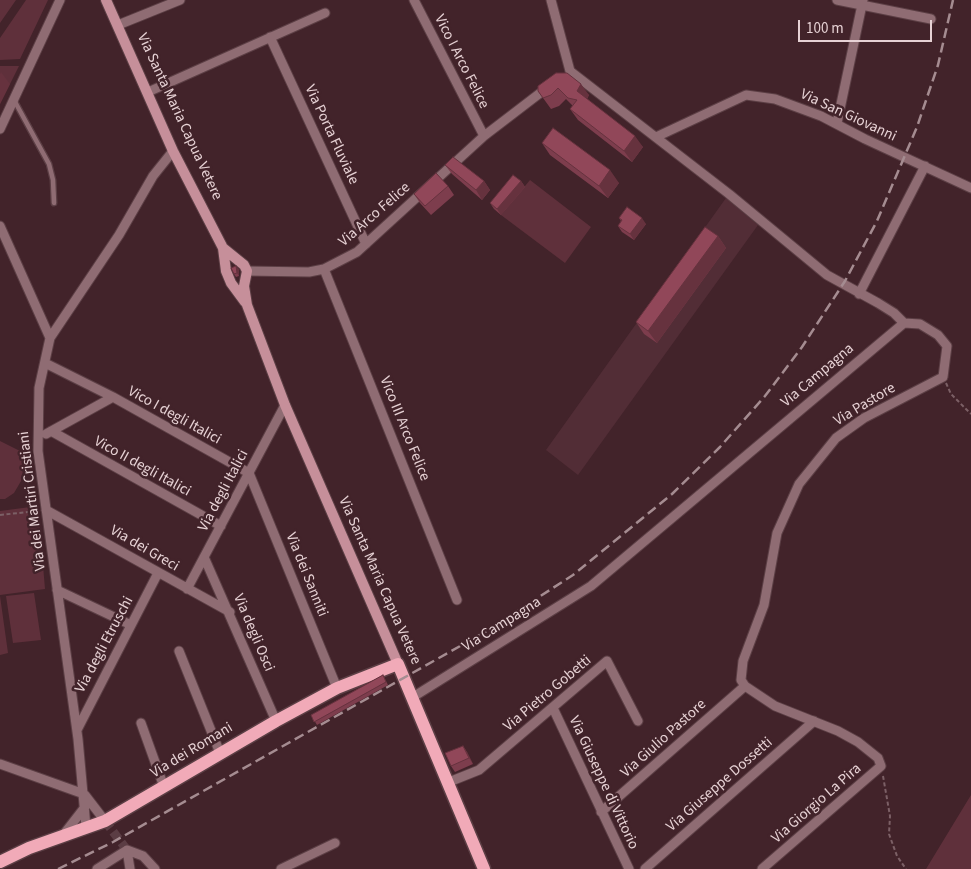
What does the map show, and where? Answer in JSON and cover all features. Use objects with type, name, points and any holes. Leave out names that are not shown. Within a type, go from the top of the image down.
[{"type":"main road","name":"Via Santa Maria Capua Vetere","points":[[106,0],[173,151],[223,248]]},
{"type":"main road","points":[[223,248],[244,265],[247,271],[244,286],[247,305]]},
{"type":"main road","points":[[223,248],[226,271],[231,283],[247,305]]},
{"type":"main road","name":"Via Santa Maria Capua Vetere","points":[[247,305],[285,405],[413,696],[484,869]]},
{"type":"main road","name":"Via dei Romani","points":[[0,862],[29,848],[105,821],[220,753],[337,688],[398,664]]},
{"type":"street","points":[[0,129],[60,0]]},
{"type":"street","points":[[118,25],[180,0]]},
{"type":"street","name":"Vico I Arco Felice","points":[[414,0],[484,136]]},
{"type":"street","points":[[551,0],[570,71],[609,103],[656,137],[827,275],[894,313],[904,323],[920,324],[938,335],[947,346],[943,377]]},
{"type":"street","points":[[837,0],[862,3],[931,19]]},
{"type":"street","points":[[837,123],[862,3]]},
{"type":"street","points":[[148,92],[325,13]]},
{"type":"street","name":"Via Porta Fluviale","points":[[270,37],[366,244]]},
{"type":"street","points":[[562,77],[570,71]]},
{"type":"street","name":"Via Arco Felice","points":[[247,271],[309,272],[324,269],[357,252],[484,136],[555,83]]},
{"type":"street","name":"Via San Giovanni","points":[[656,137],[746,95],[775,99],[837,123],[971,188]]},
{"type":"street","name":"Via dei Martiri Cristiani","points":[[86,827],[84,794],[38,438],[39,388],[50,338],[118,234],[153,176],[173,151]]},
{"type":"street","points":[[859,294],[925,166]]},
{"type":"street","points":[[0,226],[50,338]]},
{"type":"street","name":"Vico III Arco Felice","points":[[324,269],[457,600]]},
{"type":"street","name":"Via Campagna","points":[[413,696],[591,586],[904,323]]},
{"type":"street","name":"Vico I degli Italici","points":[[45,363],[113,397],[249,473]]},
{"type":"street","name":"Via Pastore","points":[[745,686],[742,680],[743,660],[764,605],[777,533],[799,484],[836,438],[864,418],[943,377]]},
{"type":"street","points":[[38,438],[113,397]]},
{"type":"street","name":"Via degli Italici","points":[[187,589],[285,405]]},
{"type":"street","name":"Vico II degli Italici","points":[[50,431],[221,526]]},
{"type":"street","name":"Via dei Sanniti","points":[[249,473],[337,688]]},
{"type":"street","name":"Via dei Greci","points":[[46,510],[230,612]]},
{"type":"street","name":"Via degli Osci","points":[[204,557],[230,612],[276,721]]},
{"type":"street","name":"Via degli Etruschi","points":[[76,730],[158,573]]},
{"type":"street","points":[[57,590],[131,625]]},
{"type":"street","points":[[178,651],[220,753]]},
{"type":"street","name":"Via Pietro Gobetti","points":[[449,782],[479,770],[607,661],[638,721]]},
{"type":"street","name":"Via Giorgio La Pira","points":[[745,686],[775,706],[838,730],[858,742],[878,758],[881,766],[762,869]]},
{"type":"street","name":"Via Giulio Pastore","points":[[601,812],[745,686]]},
{"type":"street","name":"Via Giuseppe di Vittorio","points":[[553,708],[629,869]]},
{"type":"street","name":"Via Giuseppe Dossetti","points":[[645,869],[814,721]]},
{"type":"street","points":[[141,723],[164,787]]},
{"type":"street","points":[[0,764],[84,794],[105,821]]},
{"type":"street","points":[[64,835],[85,807]]},
{"type":"street","points":[[281,869],[335,843]]},
{"type":"street","points":[[97,869],[127,850]]},
{"type":"street","points":[[127,850],[130,869]]},
{"type":"street","points":[[127,850],[143,856],[155,869]]},
{"type":"lane","points":[[14,99],[49,164],[53,180],[54,203]]},
{"type":"path","points":[[943,377],[951,394],[971,414]]},
{"type":"path","points":[[0,515],[46,510]]},
{"type":"path","points":[[881,766],[890,816],[889,834],[897,856],[906,869]]},
{"type":"shaded area","points":[[0,0],[16,0],[0,23]]},
{"type":"shaded area","points":[[26,0],[48,0],[20,59],[0,60],[0,38]]},
{"type":"shaded area","points":[[0,66],[19,66],[0,104]]},
{"type":"shaded area","points":[[530,180],[591,227],[565,263],[501,215]]},
{"type":"shaded area","points":[[726,198],[758,225],[578,475],[546,450]]},
{"type":"shaded area","points":[[0,441],[20,451],[24,465],[21,481],[14,493],[5,499],[0,499]]},
{"type":"shaded area","points":[[38,506],[45,589],[0,595],[0,511]]},
{"type":"shaded area","points":[[34,593],[41,640],[13,643],[6,596]]},
{"type":"shaded area","points":[[0,596],[8,653],[0,655]]},
{"type":"shaded area","points":[[971,795],[971,869],[926,869]]},
{"type":"building","points":[[556,73],[567,73],[581,84],[577,91],[635,136],[624,151],[570,109],[577,100],[568,98],[558,88],[551,95],[543,98],[538,91],[538,86]]},
{"type":"building","points":[[553,128],[610,170],[599,186],[542,143]]},
{"type":"building","points":[[453,157],[484,181],[476,190],[445,165]]},
{"type":"building","points":[[436,173],[448,186],[425,206],[414,194]]},
{"type":"building","points":[[513,175],[521,181],[497,209],[490,203]]},
{"type":"building","points":[[627,207],[642,218],[630,234],[618,226],[622,220],[619,218]]},
{"type":"building","points":[[705,227],[718,236],[648,331],[636,322]]},
{"type":"building","points":[[236,266],[237,273],[234,274],[231,268]]},
{"type":"building","points":[[383,675],[386,682],[314,722],[311,715]]},
{"type":"building","points":[[463,746],[469,758],[451,766],[445,753]]},
{"type":"tunnel","points":[[105,821],[127,850]]},
{"type":"railway","points":[[58,869],[113,842],[485,632],[573,575],[672,494],[720,447],[765,396],[802,347],[845,281],[877,221],[917,127],[938,65],[953,0]]}]
